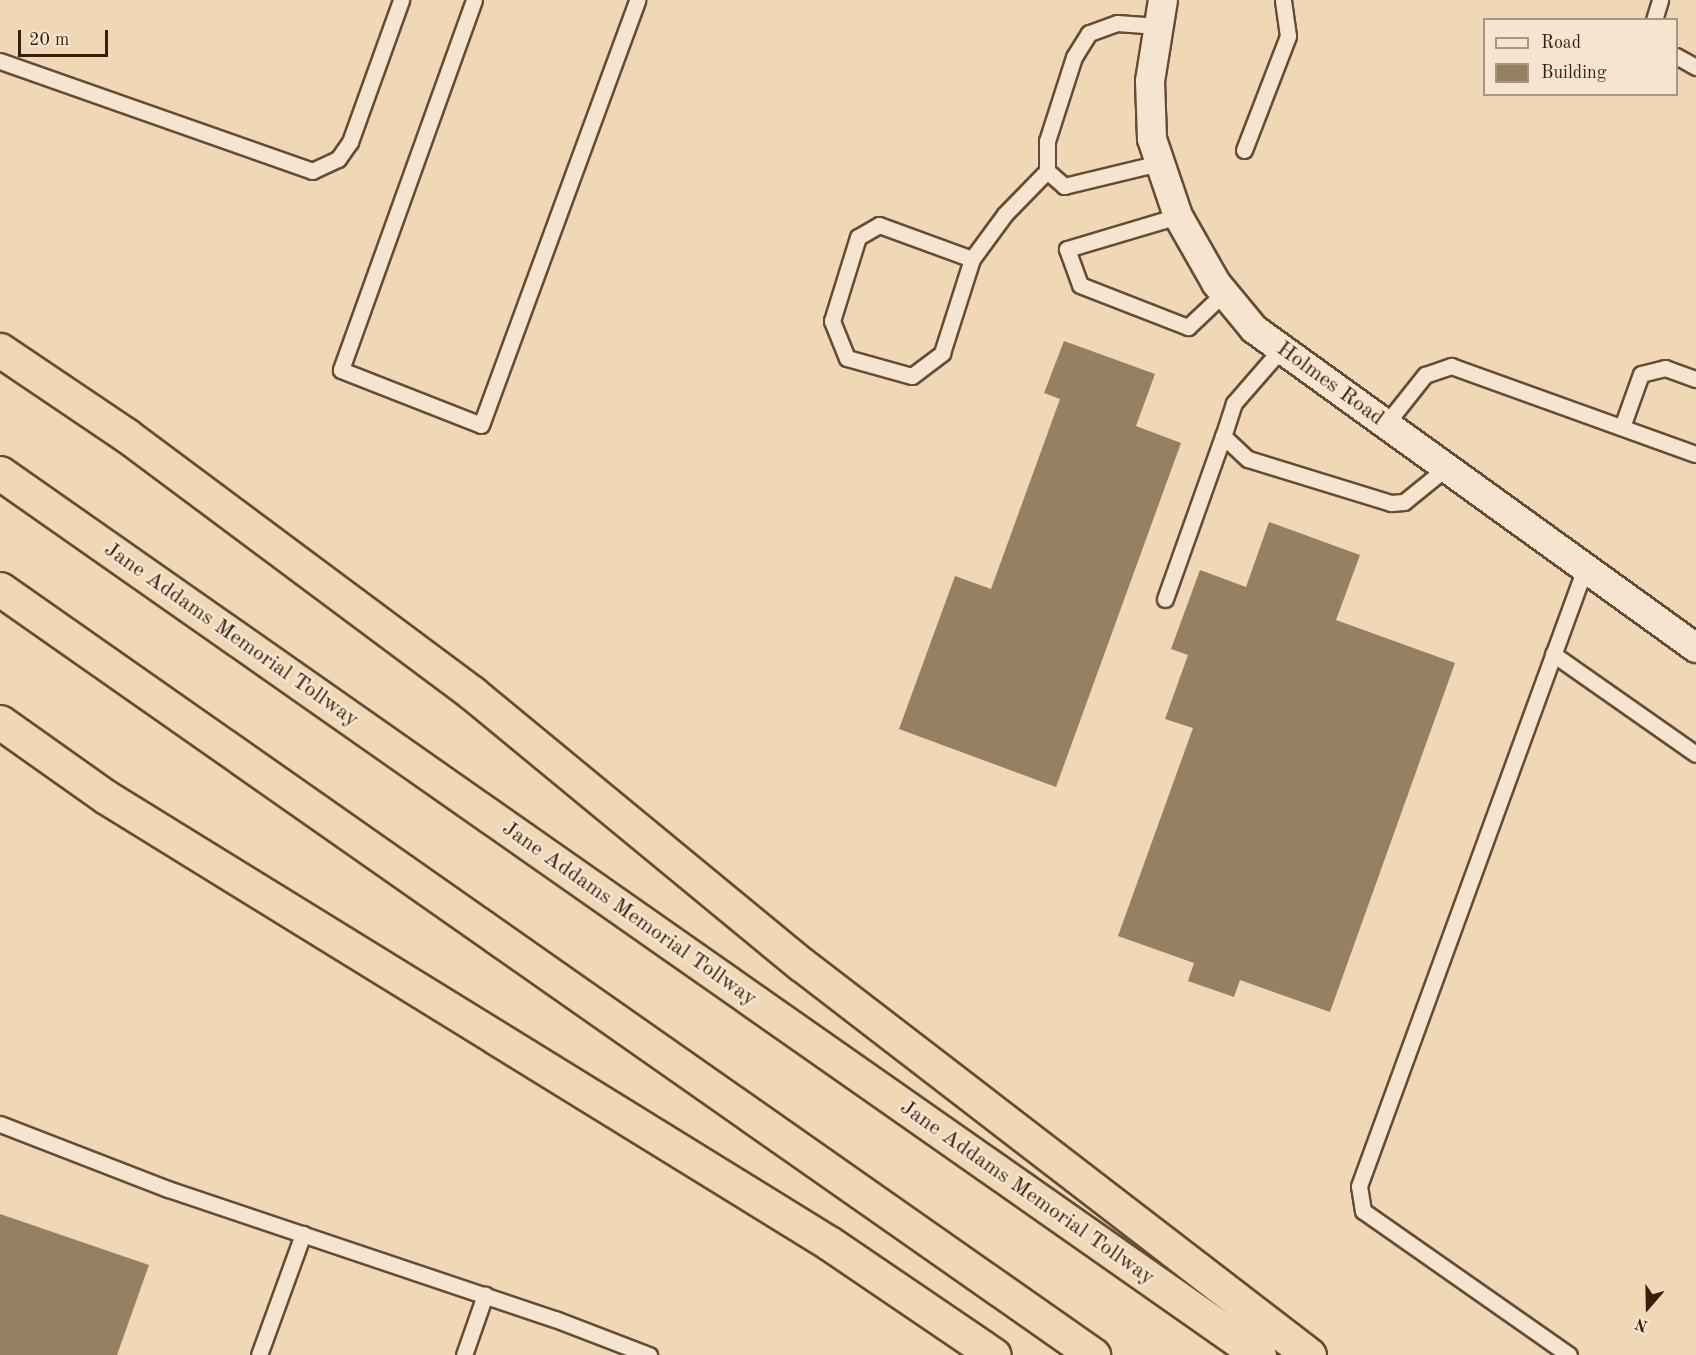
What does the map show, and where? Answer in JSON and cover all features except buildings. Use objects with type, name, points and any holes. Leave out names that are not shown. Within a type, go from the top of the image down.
[{"type":"highway","points":[[0,350],[126,435],[472,693],[801,964],[1310,1355]]},
{"type":"highway","name":"Jane Addams Memorial Tollway","points":[[0,473],[1259,1355]]},
{"type":"highway","points":[[0,589],[1094,1355]]},
{"type":"highway","points":[[0,722],[106,797],[830,1243],[994,1355]]},
{"type":"street","name":"Holmes Road","points":[[1160,13],[1150,81],[1152,139],[1159,163],[1178,216],[1224,293],[1254,329],[1696,648]]},
{"type":"lane","points":[[0,61],[312,171],[338,159],[350,142],[401,0]]},
{"type":"lane","points":[[474,0],[341,370],[481,425],[636,0]]},
{"type":"lane","points":[[1244,150],[1288,36],[1283,0]]},
{"type":"lane","points":[[1655,18],[1660,0]]},
{"type":"lane","points":[[972,259],[879,225],[858,237],[832,321],[847,358],[912,376],[942,353],[972,259],[1005,214],[1047,171],[1047,141],[1074,57],[1089,33],[1117,23],[1160,13]]},
{"type":"lane","points":[[1047,171],[1064,186],[1159,163]]},
{"type":"lane","points":[[1178,216],[1067,249],[1080,285],[1188,327],[1224,293]]},
{"type":"lane","points":[[1165,599],[1234,403],[1281,349]]},
{"type":"lane","points":[[1386,424],[1425,375],[1452,366],[1696,454]]},
{"type":"lane","points":[[1622,427],[1641,374],[1665,368],[1696,379]]},
{"type":"lane","points":[[1223,436],[1248,459],[1391,503],[1404,502],[1446,468]]},
{"type":"lane","points":[[1569,1355],[1363,1211],[1359,1199],[1359,1186],[1585,568]]},
{"type":"lane","points":[[1553,654],[1696,754]]},
{"type":"lane","points":[[0,1124],[168,1189],[485,1295],[650,1355]]},
{"type":"lane","points":[[259,1355],[303,1234]]},
{"type":"lane","points":[[464,1355],[485,1295]]}]
